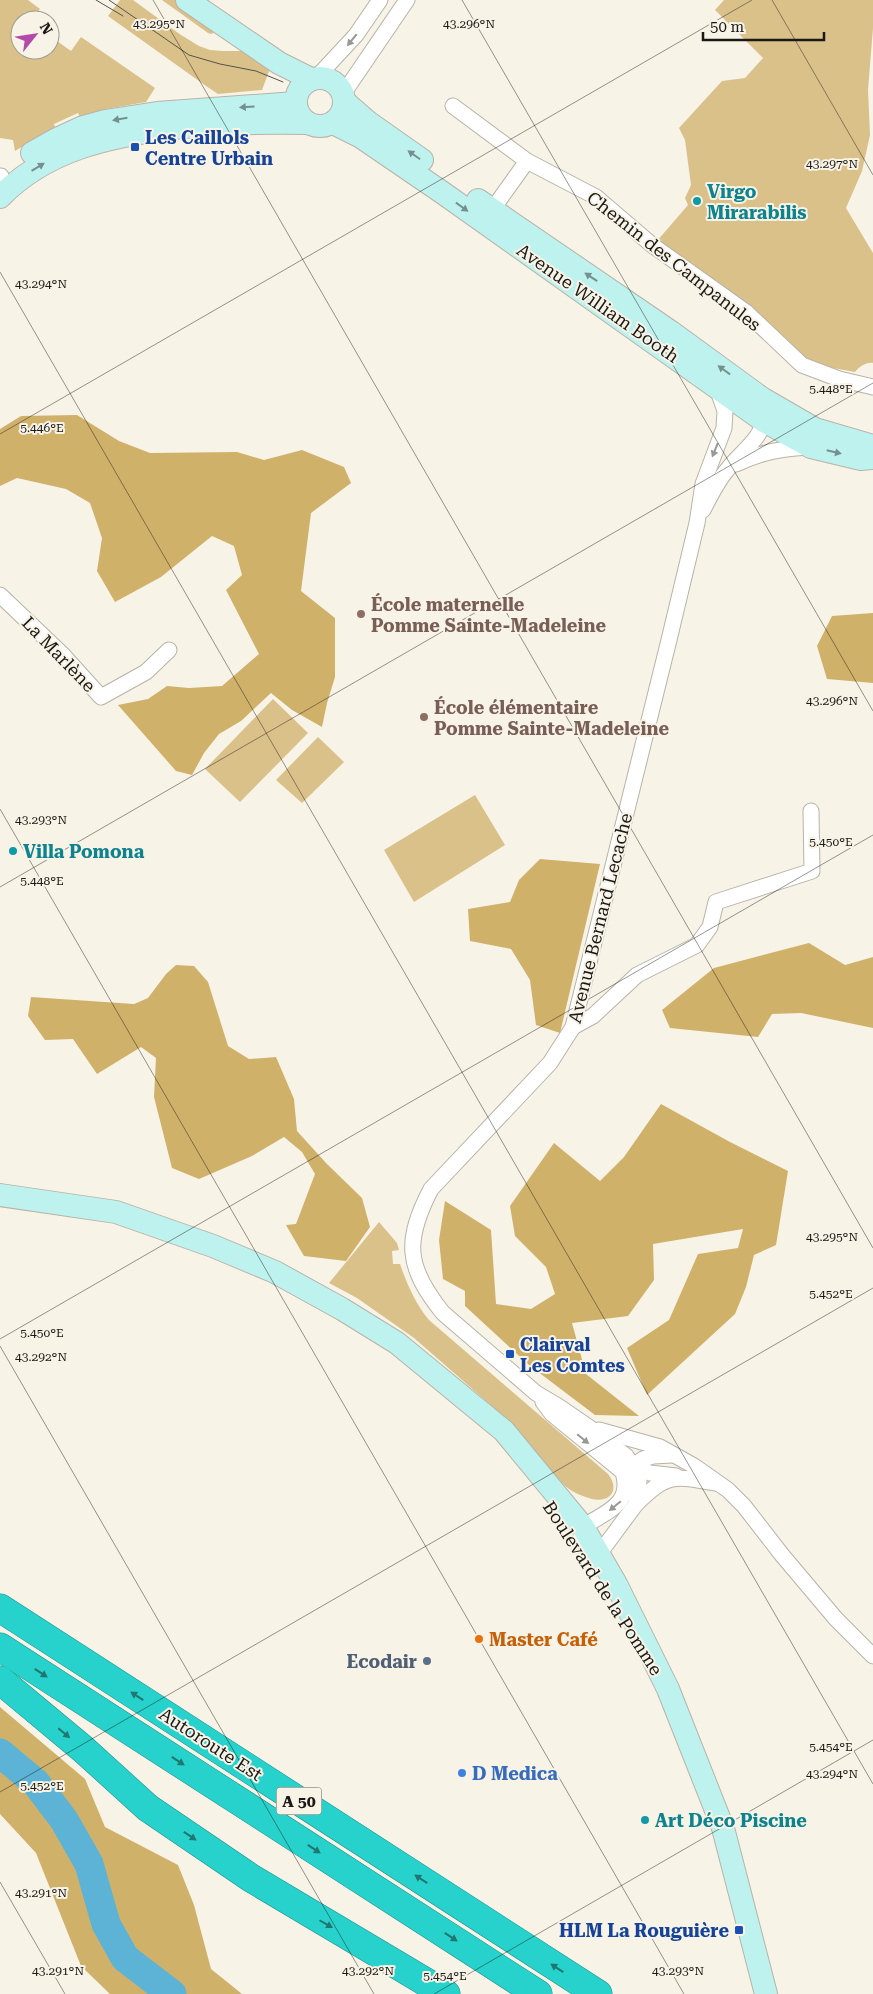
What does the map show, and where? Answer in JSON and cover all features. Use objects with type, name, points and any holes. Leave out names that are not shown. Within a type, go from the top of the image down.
[{"type":"highway","name":"Autoroute Est","points":[[0,1608],[598,1994]]},
{"type":"highway","name":"Autoroute Est","points":[[0,1647],[538,1994]]},
{"type":"highway","points":[[0,1680],[83,1749],[148,1808],[251,1878],[446,1994]]},
{"type":"street","points":[[187,0],[288,68],[306,86]]},
{"type":"street","points":[[308,123],[298,111],[306,86],[356,35],[380,0]]},
{"type":"street","points":[[0,197],[27,174],[60,154],[106,138],[194,126],[246,122],[308,123],[316,126],[325,126],[333,123],[339,117],[344,98],[407,0]]},
{"type":"street","points":[[0,176],[18,162],[55,140],[83,127],[105,122],[306,86],[328,78],[338,84],[344,98]]},
{"type":"street","name":"Avenue William Booth","points":[[344,98],[368,122],[492,210],[671,332],[757,409],[873,446]]},
{"type":"street","name":"Chemin des Campanules","points":[[453,106],[526,161],[596,197],[652,245],[746,312],[802,365],[847,382],[873,387]]},
{"type":"street","name":"Avenue William Booth","points":[[333,123],[361,137],[717,386],[757,409],[811,447],[861,459],[873,458]]},
{"type":"street","points":[[507,239],[493,216],[492,210],[526,161]]},
{"type":"street","name":"Avenue Bernard Lecache","points":[[629,1469],[626,1456],[590,1428],[536,1393],[457,1326],[437,1305],[423,1284],[417,1270],[413,1254],[412,1237],[419,1212],[431,1189],[550,1063],[573,1027],[624,828],[697,522],[702,484],[724,428],[725,411],[717,386]]},
{"type":"street","name":"Avenue Bernard Lecache","points":[[697,522],[717,483],[758,435],[757,409],[724,428]]},
{"type":"street","points":[[728,468],[756,455],[770,451],[811,447]]},
{"type":"street","name":"La Marlène","points":[[0,595],[63,654],[101,697],[146,672],[169,650]]},
{"type":"street","points":[[573,1027],[593,1016],[637,974],[697,944],[710,926],[716,902],[812,871],[811,810]]},
{"type":"street","name":"Boulevard de la Pomme","points":[[0,1195],[116,1212],[213,1246],[275,1272],[342,1309],[397,1343],[460,1396],[525,1478],[535,1486],[616,1584],[668,1689],[724,1828],[766,1994]]},
{"type":"street","name":"Avenue Bernard Lecache","points":[[536,1393],[552,1414],[629,1469]]},
{"type":"street","points":[[590,1428],[660,1447],[677,1455],[719,1483],[744,1506],[836,1619],[873,1656]]},
{"type":"street","points":[[589,1549],[624,1496],[629,1469],[643,1459],[653,1456],[677,1455]]},
{"type":"street","points":[[629,1469],[719,1483]]},
{"type":"street","points":[[629,1469],[640,1481],[636,1504]]},
{"type":"street","points":[[589,1549],[654,1487],[671,1478],[681,1476]]},
{"type":"shaded area","points":[[0,0],[28,0],[40,9],[10,10],[10,60],[60,60],[60,43],[71,51],[81,37],[155,88],[146,102],[106,109],[80,117],[78,113],[54,124],[55,127],[15,151],[13,140],[0,138]]},
{"type":"shaded area","points":[[120,0],[133,0],[199,46],[210,50],[242,51],[271,66],[262,90],[218,94],[108,16]]},
{"type":"shaded area","points":[[162,0],[176,0],[215,27],[216,32],[208,33]]},
{"type":"shaded area","points":[[724,0],[873,0],[873,28],[868,90],[870,135],[862,171],[846,208],[873,253],[873,363],[863,365],[855,372],[833,368],[803,357],[746,302],[657,241],[688,205],[685,198],[691,185],[685,140],[679,128],[722,81],[745,78],[763,58],[715,10]]},
{"type":"shaded area","points":[[77,415],[119,441],[150,453],[237,452],[264,460],[302,450],[344,467],[351,483],[311,513],[301,591],[335,618],[335,677],[322,727],[292,710],[271,693],[241,721],[219,734],[204,753],[192,775],[176,771],[118,705],[148,699],[167,686],[189,688],[222,686],[259,654],[226,590],[242,575],[234,546],[212,536],[161,577],[115,602],[97,571],[102,538],[90,503],[66,489],[17,478],[0,486],[0,429],[21,416]]},
{"type":"shaded area","points":[[873,613],[873,683],[827,679],[817,646],[832,616]]},
{"type":"shaded area","points":[[273,699],[308,733],[240,802],[205,769]]},
{"type":"shaded area","points":[[318,737],[344,762],[302,803],[276,780]]},
{"type":"shaded area","points":[[475,795],[505,845],[414,902],[384,850]]},
{"type":"shaded area","points":[[540,859],[600,864],[560,1033],[536,1025],[530,980],[511,949],[470,941],[468,909],[510,902],[519,880]]},
{"type":"shaded area","points":[[809,943],[845,965],[873,957],[873,1028],[801,1013],[772,1014],[758,1037],[670,1028],[662,1010],[714,968]]},
{"type":"shaded area","points":[[176,965],[194,966],[208,982],[228,1046],[249,1059],[276,1057],[294,1099],[297,1131],[362,1198],[370,1227],[346,1261],[304,1256],[286,1225],[296,1224],[315,1174],[302,1152],[284,1137],[252,1156],[199,1179],[172,1168],[154,1097],[156,1058],[141,1047],[97,1074],[73,1039],[45,1040],[28,1016],[31,997],[134,1004],[148,998],[166,974]]},
{"type":"shaded area","points":[[661,1104],[788,1171],[776,1245],[754,1255],[746,1287],[735,1314],[647,1395],[627,1348],[669,1320],[698,1254],[738,1248],[743,1229],[653,1244],[654,1280],[628,1316],[572,1323],[586,1374],[639,1416],[595,1415],[529,1365],[465,1306],[465,1291],[443,1279],[439,1240],[445,1201],[491,1230],[496,1304],[531,1309],[555,1294],[546,1267],[515,1236],[510,1206],[554,1143],[600,1181],[624,1157]]},
{"type":"shaded area","points":[[379,1222],[397,1243],[399,1250],[392,1251],[393,1264],[400,1264],[412,1293],[429,1320],[608,1474],[613,1485],[612,1494],[609,1497],[599,1500],[584,1497],[564,1485],[501,1414],[414,1338],[357,1298],[329,1283]]},
{"type":"shaded area","points":[[0,1707],[85,1779],[105,1827],[178,1865],[194,1905],[211,1969],[242,1994],[110,1994],[81,1966],[36,1853],[0,1814]]},
{"type":"waterway","points":[[0,1753],[36,1783],[64,1820],[89,1864],[106,1924],[125,1958],[172,1994]]},
{"type":"tram line","points":[[96,0],[123,16]]},
{"type":"tram line","points":[[109,0],[189,55],[220,64],[256,71],[283,82]]},
{"type":"place","name":"Les Caillols Centre Urbain","points":[[135,147]]},
{"type":"place","name":"Virgo Mirarabilis","points":[[697,201]]},
{"type":"place","name":"École maternelle Pomme Sainte-Madeleine","points":[[361,614]]},
{"type":"place","name":"École élémentaire Pomme Sainte-Madeleine","points":[[424,717]]},
{"type":"place","name":"Villa Pomona","points":[[13,851]]},
{"type":"place","name":"Clairval Les Comtes","points":[[510,1354]]},
{"type":"place","name":"Master Café","points":[[479,1639]]},
{"type":"place","name":"Ecodair","points":[[427,1661]]},
{"type":"place","name":"D Medica","points":[[462,1773]]},
{"type":"place","name":"Art Déco Piscine","points":[[645,1820]]},
{"type":"place","name":"HLM La Rouguière","points":[[739,1930]]}]
